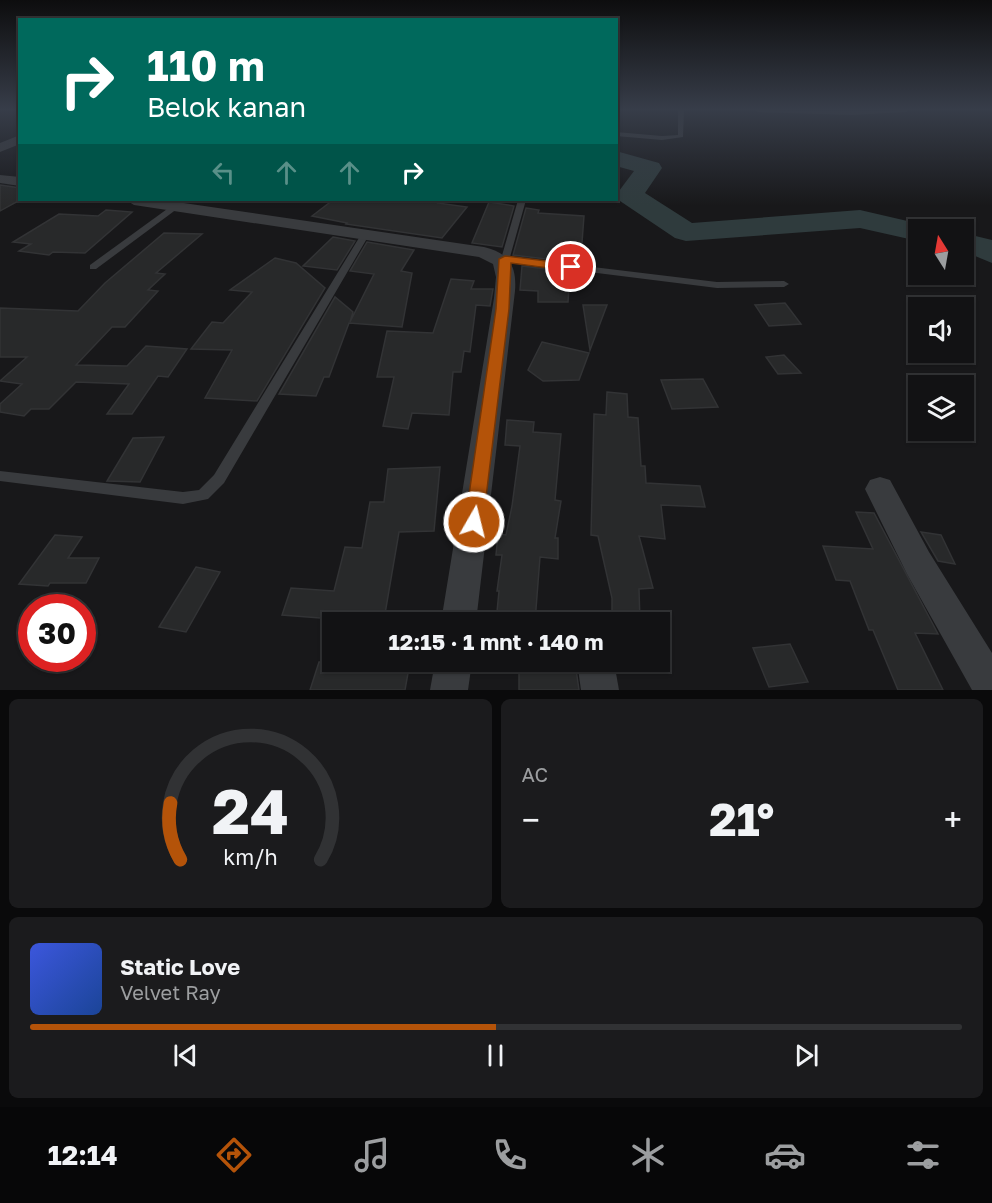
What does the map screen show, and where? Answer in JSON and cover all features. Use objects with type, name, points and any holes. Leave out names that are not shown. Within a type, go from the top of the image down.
[{"type":"street","points":[[0,178],[18,182]]},
{"type":"street","points":[[141,201],[484,252],[504,262],[503,309],[460,612]]},
{"type":"street","points":[[880,489],[921,568],[992,688]]},
{"type":"street","points":[[449,690],[452,672]]},
{"type":"street","points":[[597,672],[600,690]]},
{"type":"lane","points":[[522,201],[504,262],[717,285],[784,284]]},
{"type":"lane","points":[[93,267],[177,206]]},
{"type":"lane","points":[[0,476],[183,498],[203,495],[219,479],[365,235]]},
{"type":"building","points":[[0,185],[18,188],[18,201],[0,211]]},
{"type":"building","points":[[332,201],[440,201],[438,203],[467,207],[442,238],[346,224],[312,216]]},
{"type":"building","points":[[489,202],[514,206],[502,247],[472,243]]},
{"type":"building","points":[[526,208],[539,210],[538,213],[584,216],[581,256],[572,255],[571,262],[513,255]]},
{"type":"building","points":[[106,210],[132,212],[85,253],[53,252],[49,255],[19,251],[31,244],[13,242],[59,214],[98,216]]},
{"type":"building","points":[[164,233],[202,234],[156,273],[165,274],[148,290],[158,291],[125,327],[112,327],[76,365],[127,366],[146,346],[187,349],[168,377],[158,376],[132,414],[107,414],[129,384],[76,382],[49,409],[31,409],[24,416],[0,412],[0,404],[22,384],[0,381],[27,357],[0,357],[0,308],[78,311],[105,283]]},
{"type":"building","points":[[333,237],[355,241],[337,270],[303,266]]},
{"type":"building","points":[[367,242],[414,250],[401,271],[412,273],[402,327],[349,323],[329,377],[324,377],[316,396],[279,394],[335,297],[353,312],[350,322],[374,274],[350,271]]},
{"type":"building","points":[[275,258],[296,263],[325,288],[257,401],[205,398],[232,350],[191,349],[212,322],[223,323],[252,292],[230,290]]},
{"type":"building","points":[[522,266],[570,272],[568,302],[538,302],[538,291],[520,290]]},
{"type":"building","points":[[451,279],[474,281],[471,289],[493,289],[490,306],[476,305],[470,352],[464,351],[461,372],[453,372],[449,415],[412,413],[408,429],[383,426],[394,377],[377,377],[387,331],[433,333]]},
{"type":"building","points":[[785,303],[801,324],[769,326],[755,305]]},
{"type":"building","points":[[583,305],[607,305],[590,350]]},
{"type":"building","points":[[542,342],[589,353],[579,380],[543,381],[528,370]]},
{"type":"building","points":[[784,355],[801,373],[778,374],[766,357]]},
{"type":"building","points":[[703,379],[718,407],[672,409],[661,380]]},
{"type":"building","points":[[607,392],[627,394],[628,417],[638,418],[641,466],[645,466],[646,483],[700,486],[705,507],[661,505],[665,539],[639,536],[653,588],[639,589],[640,612],[612,612],[612,598],[598,536],[591,535],[594,414],[606,415]]},
{"type":"building","points":[[507,420],[534,422],[533,432],[561,434],[555,500],[561,501],[555,538],[558,538],[558,559],[540,557],[536,612],[497,612],[499,591],[497,591],[502,555],[496,555],[498,534],[506,535],[520,446],[505,445]]},
{"type":"building","points":[[164,437],[140,482],[107,481],[133,438]]},
{"type":"building","points":[[440,467],[434,531],[399,532],[385,612],[322,612],[322,618],[282,615],[291,588],[334,591],[345,547],[362,548],[370,502],[384,502],[388,469]]},
{"type":"building","points":[[856,512],[874,513],[938,634],[915,633],[943,690],[898,690],[873,630],[869,630],[850,581],[836,580],[823,546],[873,549]]},
{"type":"building","points":[[921,532],[941,535],[955,564],[938,561]]},
{"type":"building","points":[[55,535],[82,537],[68,558],[99,558],[86,583],[50,583],[48,586],[19,584]]},
{"type":"building","points":[[196,567],[220,572],[186,632],[159,627]]},
{"type":"building","points":[[790,644],[808,682],[769,687],[753,648]]},
{"type":"building","points":[[319,662],[322,662],[322,672],[408,672],[405,690],[310,690]]},
{"type":"building","points":[[519,672],[576,672],[579,690],[519,690]]},
{"type":"waterway","points":[[618,159],[650,168],[630,195],[686,232],[860,219],[908,230]]},
{"type":"waterway","points":[[974,245],[984,247],[992,253]]},
{"type":"route","points":[[474,522],[503,309],[505,259],[571,267]]}]
